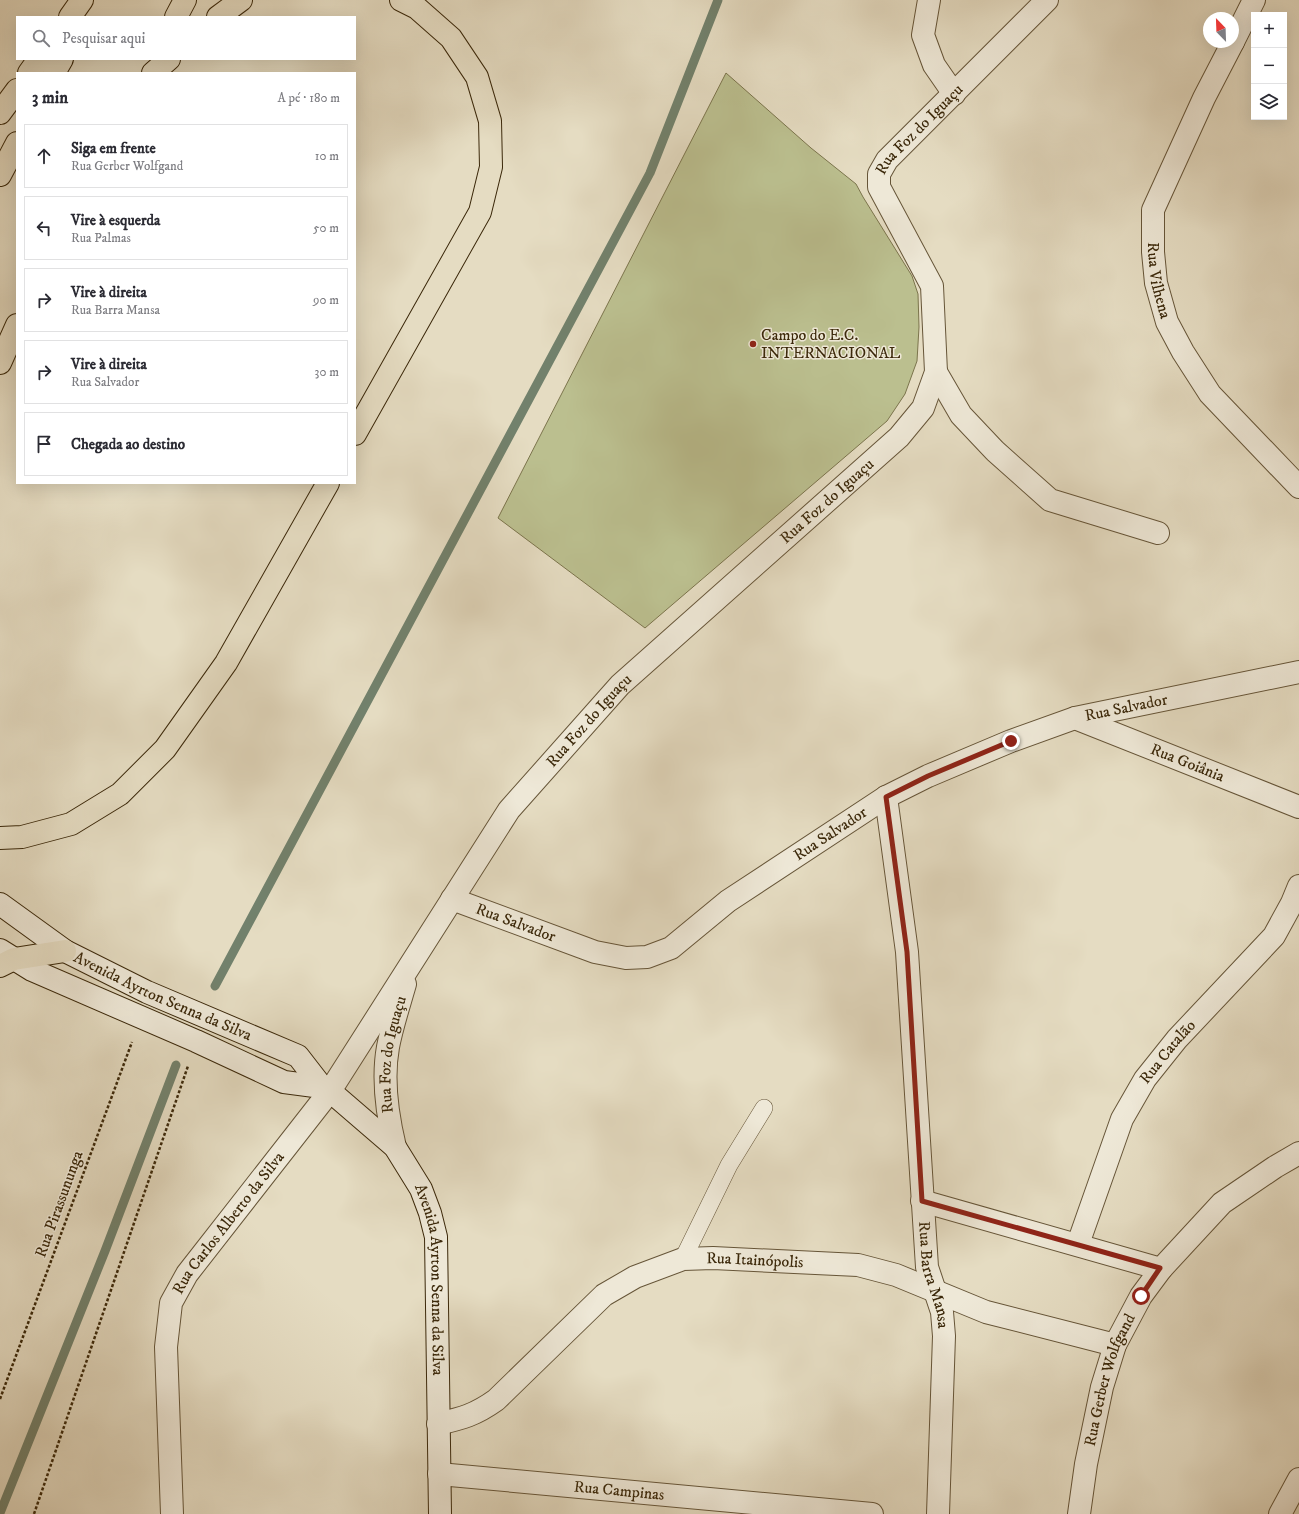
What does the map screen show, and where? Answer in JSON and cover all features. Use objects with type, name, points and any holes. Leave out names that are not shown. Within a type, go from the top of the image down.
[{"type":"highway","points":[[71,16],[82,0]]},
{"type":"highway","points":[[85,16],[93,0]]},
{"type":"highway","points":[[177,16],[185,0]]},
{"type":"highway","points":[[219,16],[241,0]]},
{"type":"highway","points":[[356,432],[480,212],[491,167],[490,121],[476,77],[451,38],[417,8],[401,0]]},
{"type":"highway","points":[[30,72],[38,60]]},
{"type":"highway","points":[[55,72],[61,60]]},
{"type":"highway","points":[[146,72],[152,60]]},
{"type":"highway","points":[[154,72],[167,60]]},
{"type":"highway","points":[[0,113],[16,91]]},
{"type":"highway","points":[[0,175],[16,145]]},
{"type":"highway","points":[[0,363],[16,326]]},
{"type":"highway","points":[[0,838],[22,837],[71,824],[120,794],[165,748],[226,663],[327,484]]},
{"type":"highway","points":[[5,958],[65,951]]},
{"type":"street","points":[[929,0],[923,35],[934,65],[954,94]]},
{"type":"street","name":"Rua Foz do Iguaçu","points":[[326,1089],[410,964],[510,810],[620,685],[898,437],[923,408],[936,372],[932,286],[879,187],[880,174],[886,160],[1047,0]]},
{"type":"street","name":"Rua Vilhena","points":[[1239,30],[1254,0]]},
{"type":"street","name":"Rua Vilhena","points":[[1230,48],[1204,98],[1153,210],[1153,252],[1156,283],[1167,322],[1183,352],[1210,394],[1299,487]]},
{"type":"street","points":[[936,372],[961,415],[995,451],[1050,500],[1158,533]]},
{"type":"street","name":"Rua Salvador","points":[[452,899],[595,952],[626,958],[647,957],[671,948],[728,901],[886,797],[928,776],[1011,741],[1075,718],[1299,672]]},
{"type":"street","name":"Rua Goiânia","points":[[1075,718],[1299,807]]},
{"type":"street","name":"Rua Barra Mansa","points":[[886,797],[907,952],[927,1267],[942,1312],[944,1336],[938,1514]]},
{"type":"street","name":"Rua Catalão","points":[[1078,1244],[1122,1119],[1145,1079],[1177,1039],[1274,936],[1292,903],[1299,886]]},
{"type":"street","name":"Avenida Ayrton Senna da Silva","points":[[0,904],[65,951],[147,992],[298,1056],[326,1089],[394,1147],[421,1189],[430,1213],[436,1237],[440,1514]]},
{"type":"street","name":"Avenida Ayrton Senna da Silva","points":[[5,958],[196,1041],[284,1082],[326,1089]]},
{"type":"street","name":"Rua Foz do Iguaçu","points":[[394,1147],[388,1118],[385,1084],[388,1047],[410,964]]},
{"type":"street","name":"Rua Carlos Alberto da Silva","points":[[172,1514],[166,1347],[171,1303],[187,1274],[326,1089]]},
{"type":"street","name":"Rua Gerber Wolfgand","points":[[1079,1514],[1086,1464],[1098,1403],[1115,1345],[1141,1296],[1160,1268],[1222,1203],[1275,1167],[1299,1153]]},
{"type":"street","points":[[922,1201],[1160,1268]]},
{"type":"street","name":"Rua Itainópolis","points":[[438,1424],[466,1417],[481,1410],[496,1400],[604,1295],[635,1277],[683,1259],[713,1258],[858,1266],[896,1275],[986,1312],[1115,1345]]},
{"type":"street","name":"Rua Campinas","points":[[439,1474],[872,1514]]},
{"type":"street","points":[[1280,1514],[1299,1479]]},
{"type":"lane","points":[[683,1259],[729,1165],[764,1108]]},
{"type":"path","name":"Rua Pirassununga","points":[[0,1399],[141,1017]]},
{"type":"path","points":[[34,1514],[196,1041]]},
{"type":"green space","name":"Campo do E.C. INTERNACIONAL","points":[[726,73],[811,148],[856,184],[912,276],[918,294],[919,327],[917,361],[905,394],[887,421],[645,628],[498,518]]},
{"type":"waterway","points":[[215,986],[650,173],[718,0]]},
{"type":"waterway","points":[[0,1513],[105,1251],[176,1065]]},
{"type":"place","name":"Campo do E.C. INTERNACIONAL","points":[[753,344]]},
{"type":"route","points":[[1011,741],[928,776],[886,797],[907,952],[922,1201],[1160,1268],[1141,1296]]}]
